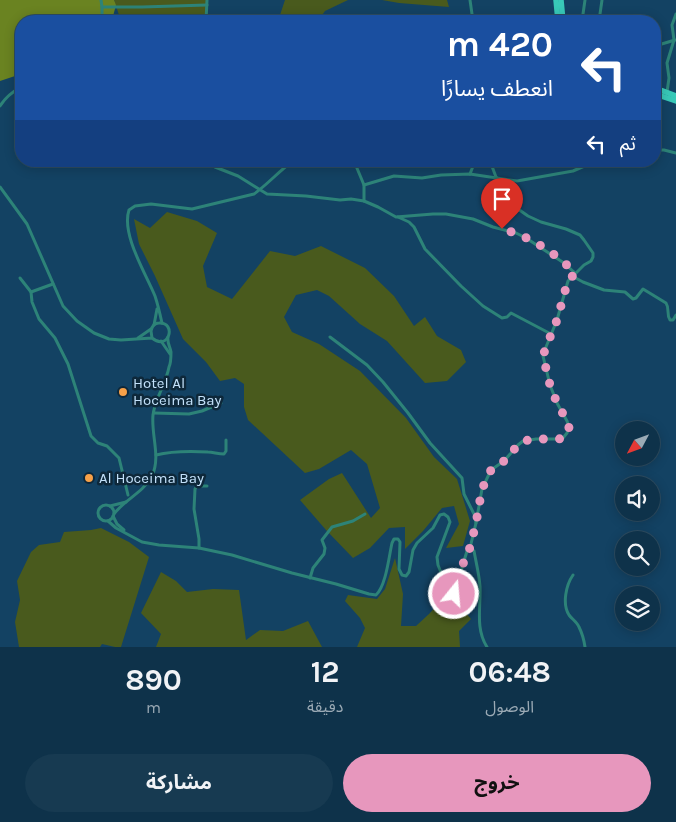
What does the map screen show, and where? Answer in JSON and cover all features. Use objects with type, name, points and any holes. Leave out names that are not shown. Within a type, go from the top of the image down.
[{"type":"highway","points":[[556,0],[557,15]]},
{"type":"highway","points":[[561,0],[562,15]]},
{"type":"highway","points":[[661,90],[676,96]]},
{"type":"highway","points":[[661,96],[676,101]]},
{"type":"street","points":[[101,0],[102,15]]},
{"type":"street","points":[[206,15],[207,0]]},
{"type":"street","points":[[470,0],[472,15]]},
{"type":"street","points":[[583,15],[586,0]]},
{"type":"street","points":[[600,15],[602,0]]},
{"type":"street","points":[[102,7],[207,5]]},
{"type":"street","points":[[667,92],[669,78],[667,63],[675,40],[672,25],[676,14]]},
{"type":"street","points":[[661,44],[675,40]]},
{"type":"street","points":[[0,106],[15,91]]},
{"type":"street","points":[[661,150],[676,153]]},
{"type":"street","points":[[215,167],[238,176],[267,194],[364,201],[409,222],[414,227],[425,249],[483,306],[502,318],[507,317],[510,313],[551,334]]},
{"type":"street","points":[[162,323],[158,306],[133,248],[127,224],[129,210],[135,206],[151,204],[192,209],[254,194],[285,167]]},
{"type":"street","points":[[356,167],[364,185],[364,201]]},
{"type":"street","points":[[470,174],[473,167]]},
{"type":"street","points":[[126,502],[102,506],[98,513],[100,519],[108,521],[116,528],[149,543],[200,548],[232,555],[376,595],[380,591],[384,579],[393,540],[397,539],[400,542],[400,569],[402,575],[406,576],[409,572],[411,554],[415,546],[433,528],[440,515],[444,514],[450,522],[438,550],[437,561],[448,597],[451,599],[467,551],[470,548],[482,489],[491,470],[504,461],[523,441],[559,439],[568,433],[569,427],[550,385],[543,356],[557,320],[567,284],[593,258],[593,253],[580,234],[541,222],[520,211],[496,178],[492,167]]},
{"type":"street","points":[[364,185],[394,176],[422,178],[470,174],[521,181],[573,171],[582,167]]},
{"type":"street","points":[[0,187],[26,224],[64,306],[77,322],[94,333],[109,339],[152,338],[161,342],[170,354]]},
{"type":"street","points":[[396,217],[446,214],[473,219],[516,233],[564,263],[583,282],[604,290],[625,292],[633,299],[643,289],[666,303],[670,320],[673,320],[676,314]]},
{"type":"street","points":[[20,278],[32,292],[32,302],[39,318],[55,338],[68,364],[91,436],[98,443],[107,446],[119,458],[128,495]]},
{"type":"street","points":[[32,292],[53,284]]},
{"type":"street","points":[[137,338],[151,330],[158,306]]},
{"type":"street","points":[[108,521],[147,484],[154,471],[156,455],[153,420],[155,404],[168,372],[170,354],[168,344],[169,328],[162,323],[154,325]]},
{"type":"street","points":[[151,330],[152,338]]},
{"type":"street","points":[[161,342],[168,336]]},
{"type":"street","points":[[330,337],[367,365],[383,382],[430,443],[462,478],[464,494],[475,516],[476,523]]},
{"type":"street","points":[[154,413],[189,414],[221,403]]},
{"type":"street","points":[[156,455],[209,452],[224,454],[226,451],[226,440]]},
{"type":"street","points":[[200,548],[194,509],[195,490],[197,486],[207,486]]},
{"type":"street","points":[[109,506],[112,509],[117,524],[128,534]]},
{"type":"street","points":[[310,578],[314,568],[324,554],[325,548],[322,540],[324,536],[332,527],[353,521],[365,514]]},
{"type":"street","points":[[470,548],[474,551],[479,574],[479,624],[487,647]]},
{"type":"street","points":[[572,576],[565,594],[565,600],[568,614],[579,627],[585,647]]},
{"type":"green space","points":[[0,0],[114,0],[116,5],[113,15],[15,15],[15,76],[0,81]]},
{"type":"green space","points":[[114,0],[208,0],[207,15],[119,15]]},
{"type":"green space","points":[[285,0],[348,0],[325,11],[322,15],[280,15]]},
{"type":"green space","points":[[382,0],[447,0],[449,7],[399,3]]},
{"type":"green space","points":[[167,212],[197,221],[217,233],[203,266],[207,287],[232,299],[270,251],[295,256],[321,246],[365,268],[394,296],[414,326],[425,317],[437,336],[461,350],[466,362],[447,381],[425,383],[387,341],[360,324],[329,296],[317,290],[296,295],[284,317],[292,332],[319,344],[360,371],[406,418],[434,457],[457,479],[470,521],[463,546],[446,548],[459,524],[454,506],[442,508],[405,549],[405,527],[389,528],[370,548],[353,558],[326,530],[300,500],[329,479],[342,473],[371,518],[380,508],[367,464],[351,450],[319,469],[305,473],[248,420],[244,407],[244,384],[235,378],[220,381],[206,362],[183,339],[139,244],[134,219],[150,228]]},
{"type":"green space","points":[[101,528],[129,542],[149,557],[121,647],[102,644],[100,647],[19,647],[15,622],[20,600],[17,581],[31,552],[39,545],[60,542],[64,532]]},
{"type":"green space","points":[[395,558],[403,594],[401,626],[416,626],[441,601],[466,613],[471,619],[459,631],[460,647],[357,647],[365,628],[360,618],[345,601],[348,595],[377,599],[385,589]]},
{"type":"green space","points":[[161,572],[176,581],[187,592],[213,589],[239,590],[246,640],[260,630],[283,631],[308,621],[322,647],[156,647],[161,634],[141,613]]},
{"type":"place","name":"Hotel Al Hoceima Bay","points":[[123,392]]},
{"type":"place","name":"Al Hoceima Bay","points":[[89,478]]},
{"type":"route","points":[[454,594],[467,551],[470,548],[482,489],[491,470],[504,461],[523,441],[563,438],[568,433],[569,427],[550,385],[543,356],[557,320],[567,284],[575,273],[542,247],[516,233],[502,229]]}]
